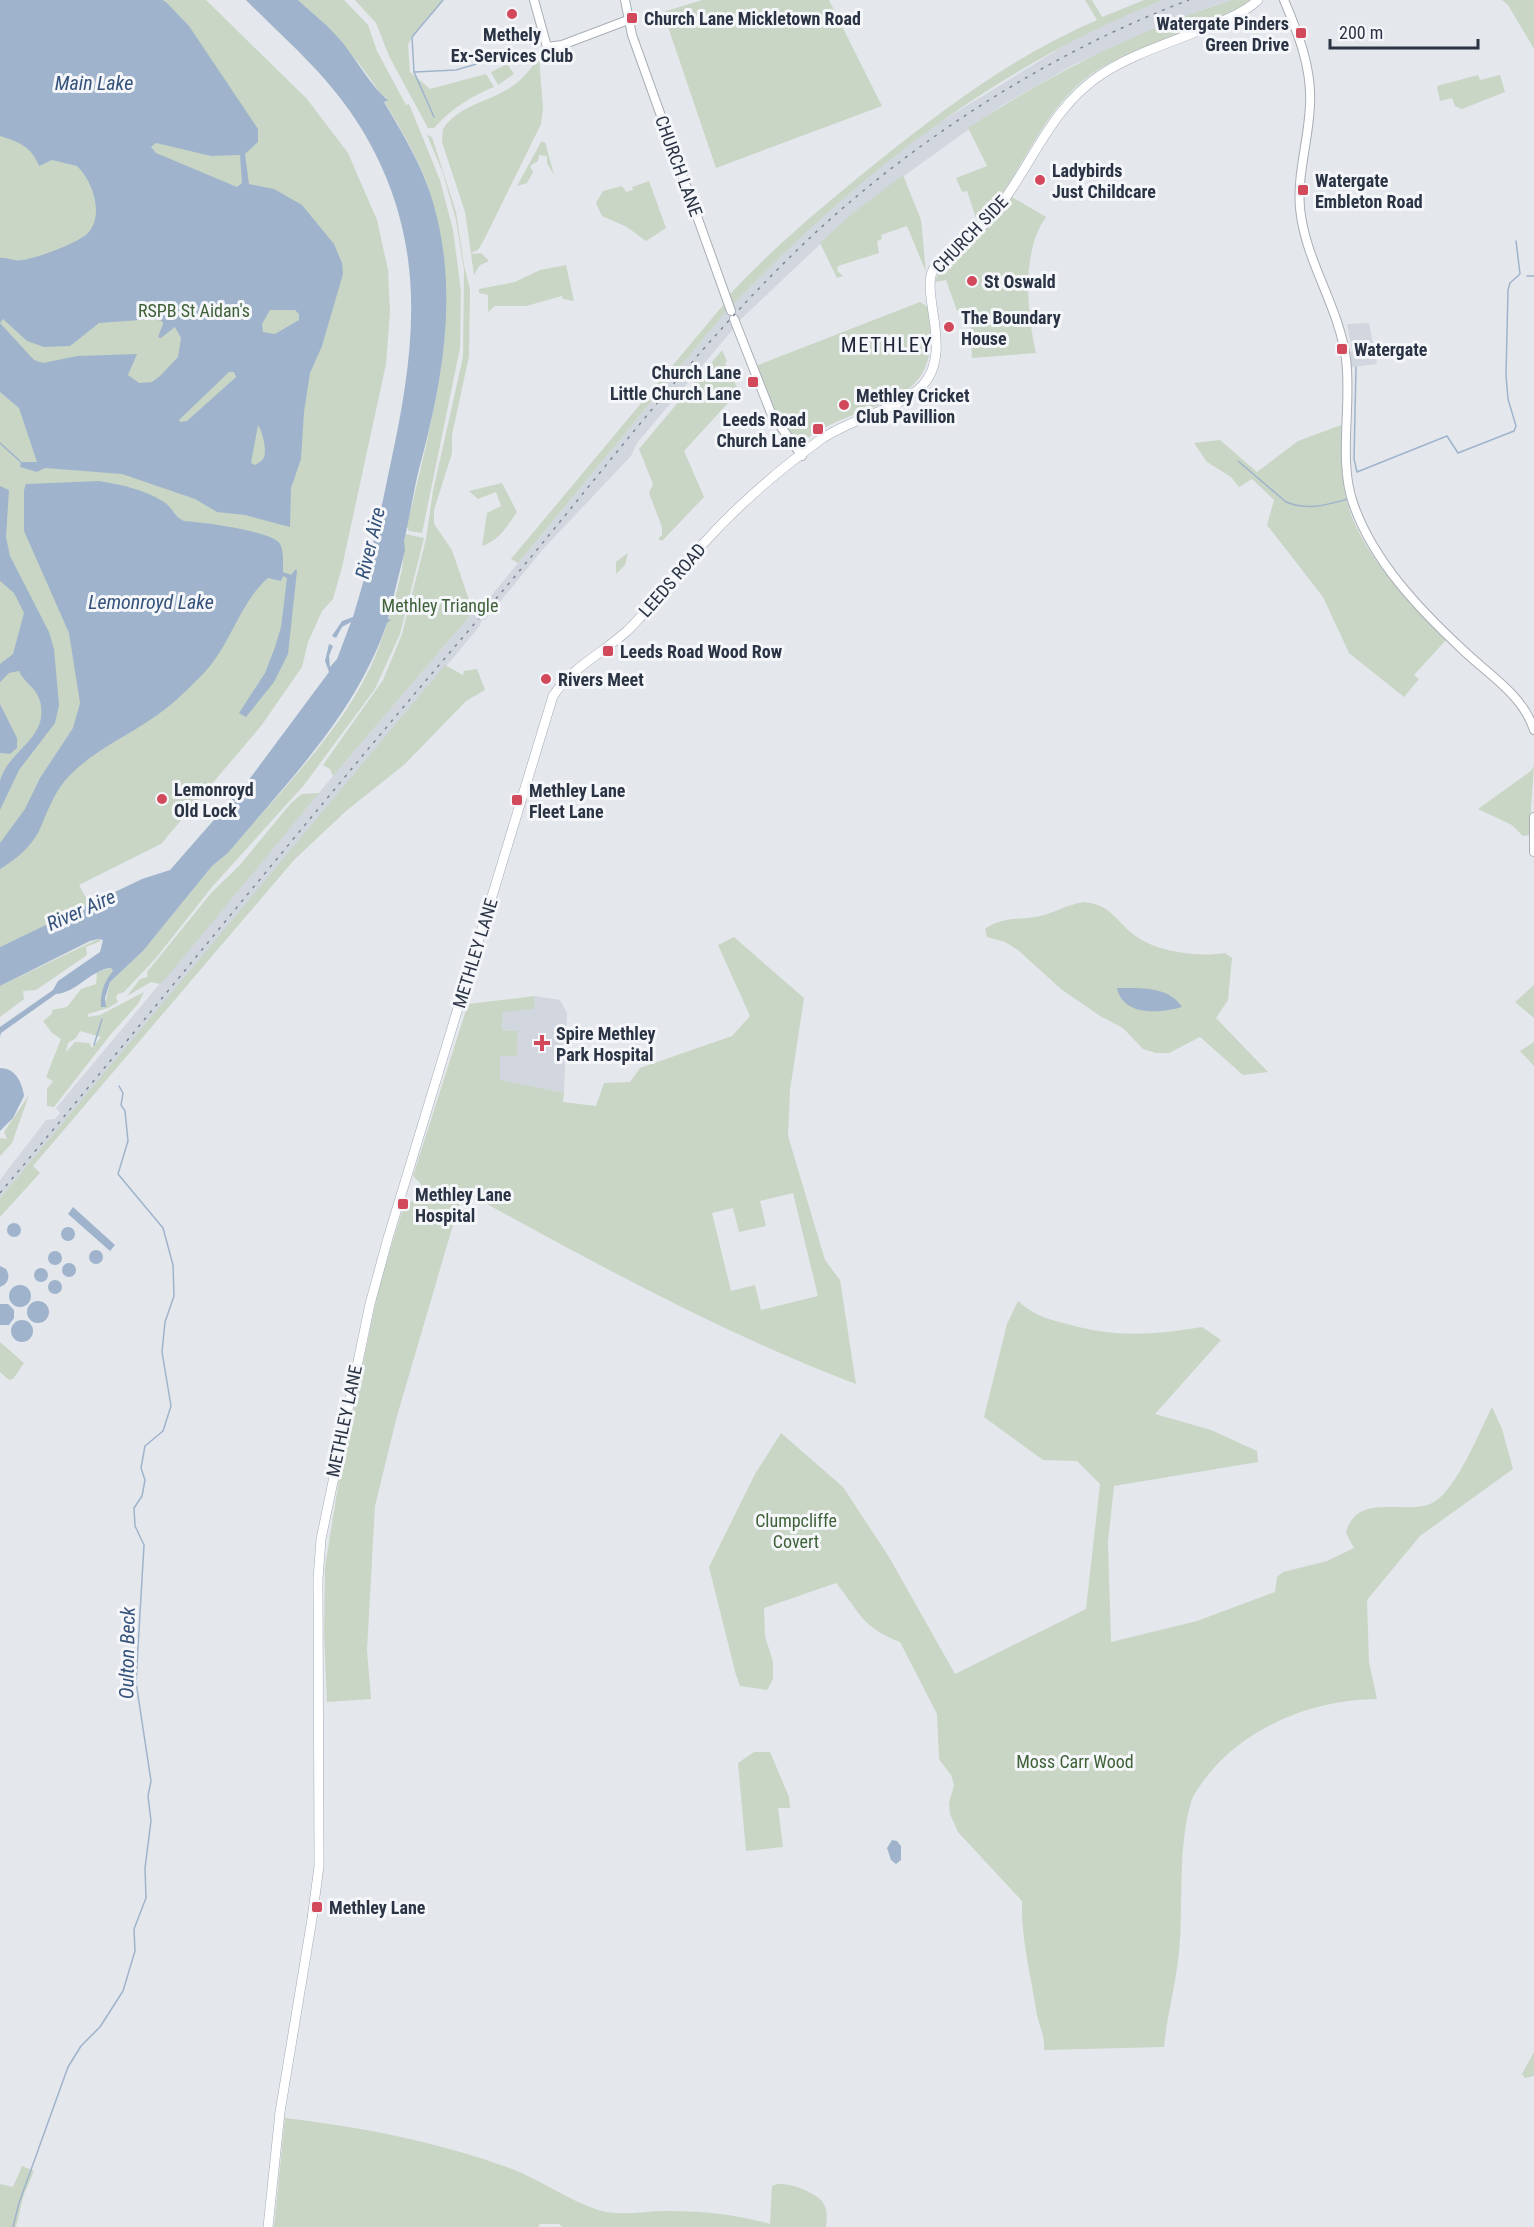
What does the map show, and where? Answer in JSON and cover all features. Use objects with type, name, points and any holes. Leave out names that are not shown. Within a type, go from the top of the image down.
[{"type":"main road","points":[[534,0],[547,47],[562,45],[628,21]]},
{"type":"main road","name":"CHURCH LANE","points":[[625,0],[628,21],[733,315],[771,413],[802,456]]},
{"type":"main road","name":"CHURCH SIDE","points":[[802,456],[835,430],[908,397],[925,382],[934,363],[937,342],[930,283],[931,272],[939,262],[990,219],[1008,196],[1041,139],[1074,95],[1113,67],[1231,17],[1258,0]]},
{"type":"main road","points":[[1284,0],[1297,30],[1310,80],[1310,107],[1302,165],[1300,207],[1310,251],[1343,341],[1348,394],[1348,477],[1353,502],[1362,525],[1389,570],[1452,640],[1520,702],[1534,730]]},
{"type":"main road","name":"LEEDS ROAD","points":[[518,812],[548,711],[560,685],[626,632],[654,603],[705,541],[802,456]]},
{"type":"main road","name":"METHLEY LANE","points":[[268,2227],[280,2112],[317,1891],[320,1774],[318,1579],[327,1504],[370,1304],[388,1238],[518,812]]},
{"type":"main road","points":[[1534,817],[1534,852]]},
{"type":"shaded area","points":[[1163,0],[1232,0],[1204,9],[1075,64],[1001,106],[854,212],[739,321],[737,315],[730,323],[734,328],[637,443],[631,456],[544,548],[485,620],[482,620],[479,627],[0,1198],[0,1180],[46,1120],[55,1119],[60,1113],[56,1108],[333,776],[473,612],[490,597],[727,310],[727,316],[735,308],[733,305],[786,249],[876,169],[932,127],[1067,44],[1111,21]]},
{"type":"shaded area","points":[[1369,323],[1377,364],[1351,367],[1349,352],[1352,351],[1347,324]]},
{"type":"shaded area","name":"Spire Methley Park Hospital","points":[[535,996],[560,1000],[567,1013],[564,1093],[500,1081],[500,1055],[517,1055],[518,1031],[502,1030],[503,1011],[534,1008]]},
{"type":"green space","name":"RSPB St Aidan's","points":[[0,0],[206,0],[307,99],[348,153],[377,220],[388,270],[390,312],[386,364],[342,567],[333,599],[322,611],[308,642],[302,667],[261,726],[161,844],[79,885],[90,905],[0,947]]},
{"type":"green space","points":[[298,0],[344,0],[368,25],[377,51],[406,105],[409,104],[440,180],[453,230],[461,291],[460,348],[422,533],[409,531],[407,527],[436,400],[442,358],[445,275],[439,232],[424,176],[384,101],[387,100],[386,97],[383,98],[344,46]]},
{"type":"green space","points":[[355,0],[444,0],[412,37],[408,45],[410,72],[430,89],[486,74],[494,87],[462,104],[434,128],[428,128],[389,56],[376,23]]},
{"type":"green space","points":[[702,0],[829,0],[882,106],[716,168],[663,12]]},
{"type":"green space","points":[[1085,0],[1092,0],[1102,17],[1144,0],[1163,0],[1043,57],[986,91],[931,129],[878,169],[828,212],[733,305],[730,294],[764,259],[857,178],[955,103],[1009,66],[1097,20]]},
{"type":"green space","points":[[1232,0],[1251,0],[1214,22],[1129,54],[1090,75],[1057,108],[1007,187],[978,224],[967,191],[962,192],[956,178],[987,166],[968,128],[1031,89],[1129,39]]},
{"type":"green space","points":[[1502,0],[1534,0],[1534,49],[1508,5]]},
{"type":"green space","points":[[539,57],[543,108],[541,124],[484,240],[478,250],[471,253],[465,212],[442,142],[443,129],[449,121],[464,110],[516,84]]},
{"type":"green space","points":[[507,64],[514,74],[498,85],[491,72]]},
{"type":"green space","points":[[1478,75],[1480,80],[1500,75],[1505,92],[1462,109],[1455,106],[1452,98],[1440,101],[1437,86]]},
{"type":"green space","name":"Methley Triangle","points":[[427,135],[432,137],[456,212],[470,289],[469,356],[452,435],[452,453],[434,510],[434,524],[452,550],[473,612],[333,776],[330,769],[323,765],[383,680],[402,634],[426,539],[433,491],[463,357],[464,270],[456,220],[443,173]]},
{"type":"green space","points":[[541,142],[545,142],[554,175],[547,163],[547,156],[539,155],[538,161],[530,166],[533,172],[527,183],[517,186]]},
{"type":"green space","points":[[903,175],[921,220],[926,272],[907,226],[881,235],[882,239],[877,241],[879,253],[838,266],[837,271],[843,276],[837,278],[820,243],[854,212]]},
{"type":"green space","points":[[649,181],[666,228],[646,241],[627,227],[602,216],[596,203],[603,191],[622,186],[626,192],[633,190],[632,187]]},
{"type":"green space","points":[[1012,197],[1046,217],[1038,231],[1029,265],[1030,320],[1036,353],[972,358],[970,308],[957,311],[946,280],[935,282],[940,267],[974,241]]},
{"type":"green space","points":[[481,253],[489,261],[480,265],[474,275],[471,254]]},
{"type":"green space","points":[[566,265],[574,301],[563,299],[562,296],[526,306],[495,306],[488,312],[488,295],[479,293],[479,289],[515,282],[540,270]]},
{"type":"green space","points":[[920,302],[928,307],[931,342],[925,367],[913,385],[896,397],[826,427],[802,442],[795,441],[775,413],[757,368],[758,365]]},
{"type":"green space","points":[[724,304],[727,310],[518,563],[511,559]]},
{"type":"green space","points":[[722,350],[727,361],[725,363],[739,391],[684,451],[704,497],[662,541],[658,539],[662,535],[662,527],[649,493],[653,484],[639,449]]},
{"type":"green space","points":[[1341,425],[1344,489],[1353,519],[1362,538],[1387,575],[1447,639],[1414,675],[1419,679],[1404,697],[1349,653],[1323,597],[1267,525],[1274,500],[1252,479],[1239,487],[1231,477],[1207,462],[1194,443],[1220,440],[1257,472],[1298,441]]},
{"type":"green space","points":[[502,483],[517,512],[498,537],[482,546],[487,513],[501,506],[496,492],[478,499],[469,491]]},
{"type":"green space","points":[[405,534],[424,538],[400,634],[375,689],[304,785],[212,887],[156,958],[124,992],[118,994],[116,997],[118,1002],[108,1008],[88,1014],[88,1017],[100,1015],[144,992],[138,1004],[111,1034],[54,1107],[47,1106],[47,1089],[53,1081],[46,1077],[61,1039],[52,1033],[43,1021],[52,1014],[52,1010],[67,1007],[81,989],[96,984],[97,972],[111,968],[113,971],[102,995],[101,1005],[105,1004],[110,982],[143,951],[212,866],[228,853],[330,732],[349,706],[377,652],[400,580]],"holes":[[[80,1031],[101,1037],[92,1048],[89,1043],[75,1042],[66,1052],[68,1043],[76,1038]]]},
{"type":"green space","points":[[628,553],[625,565],[616,574],[616,562]]},
{"type":"green space","points":[[445,665],[463,675],[464,671],[477,669],[485,690],[466,701],[405,764],[346,811],[294,860],[33,1166],[40,1173],[0,1217],[0,1198]]},
{"type":"green space","points":[[1534,766],[1529,835],[1523,836],[1512,825],[1478,809],[1531,771]]},
{"type":"green space","points":[[319,793],[167,977],[160,984],[151,982],[127,996],[140,979],[148,977],[147,972],[212,892],[239,866],[291,803],[302,794]]},
{"type":"green space","points":[[1084,902],[1109,911],[1132,934],[1159,948],[1182,953],[1225,953],[1232,958],[1228,1000],[1216,1018],[1268,1072],[1243,1075],[1200,1037],[1169,1053],[1156,1053],[1143,1049],[1123,1028],[1100,1016],[1061,989],[1018,950],[1005,942],[987,937],[985,929],[997,922],[1041,916]]},
{"type":"green space","points":[[734,937],[804,998],[790,1090],[788,1136],[825,1260],[840,1280],[856,1384],[705,1319],[463,1191],[397,1416],[375,1506],[367,1650],[371,1699],[327,1702],[324,1632],[325,1567],[340,1474],[380,1282],[402,1212],[419,1193],[421,1184],[413,1176],[468,1004],[535,996],[534,1009],[503,1012],[502,1030],[518,1031],[517,1056],[500,1056],[500,1080],[564,1093],[563,1102],[596,1106],[604,1083],[630,1082],[640,1068],[732,1036],[750,1016],[718,945]],"holes":[[[793,1193],[818,1296],[761,1310],[755,1285],[731,1291],[712,1213],[733,1208],[739,1232],[766,1226],[760,1201]]]},
{"type":"green space","points":[[98,939],[101,941],[86,947],[87,955],[36,990],[23,991],[24,999],[0,1017],[0,986]]},
{"type":"green space","points":[[1534,985],[1534,1018],[1515,1002]]},
{"type":"green space","points":[[1534,1042],[1534,1066],[1520,1051]]},
{"type":"green space","points":[[29,1095],[12,1143],[0,1156],[0,1138],[7,1139],[4,1132]]},
{"type":"green space","name":"Moss Carr Wood","points":[[1018,1301],[1029,1310],[1047,1318],[1102,1332],[1134,1334],[1202,1327],[1221,1340],[1155,1414],[1211,1430],[1257,1451],[1258,1462],[1114,1486],[1108,1542],[1111,1642],[1197,1621],[1275,1592],[1277,1577],[1283,1572],[1327,1561],[1354,1548],[1346,1533],[1352,1520],[1360,1512],[1372,1508],[1423,1506],[1434,1502],[1443,1495],[1459,1472],[1492,1407],[1502,1429],[1513,1469],[1420,1536],[1367,1600],[1369,1662],[1377,1699],[1354,1700],[1307,1710],[1262,1729],[1224,1758],[1196,1792],[1191,1802],[1184,1839],[1179,1952],[1164,2047],[1044,2050],[1025,1944],[1022,1901],[958,1832],[950,1814],[949,1803],[954,1785],[951,1775],[939,1759],[937,1714],[900,1642],[877,1631],[862,1618],[836,1583],[764,1608],[765,1636],[773,1662],[773,1679],[767,1690],[740,1686],[709,1567],[755,1474],[781,1433],[843,1487],[889,1557],[955,1674],[1086,1609],[1100,1484],[1077,1461],[1043,1460],[984,1417],[1007,1324]]},
{"type":"green space","points":[[0,1342],[24,1363],[13,1379],[9,1380],[0,1372]]},
{"type":"green space","points":[[754,1752],[770,1752],[789,1797],[790,1808],[778,1808],[783,1847],[746,1851],[738,1763]]},
{"type":"green space","points":[[1534,2052],[1534,2076],[1525,2078],[1522,2074]]},
{"type":"green space","points":[[285,2118],[371,2131],[428,2143],[484,2159],[512,2169],[576,2201],[607,2212],[696,2212],[734,2216],[770,2224],[772,2186],[790,2185],[821,2200],[826,2210],[826,2227],[562,2227],[559,2224],[540,2224],[538,2227],[274,2227]]},
{"type":"green space","points":[[22,2166],[34,2171],[24,2194],[16,2227],[0,2227],[0,2184],[13,2187]]},
{"type":"water","name":"Main Lake","points":[[0,0],[162,0],[189,26],[258,129],[258,142],[245,154],[249,184],[274,189],[302,205],[334,244],[342,263],[343,274],[322,346],[310,373],[304,412],[301,459],[291,488],[290,527],[245,515],[217,512],[195,499],[122,474],[45,468],[37,472],[20,467],[21,462],[37,462],[19,408],[0,392],[0,323],[0,258],[29,259],[74,242],[87,234],[92,227],[96,209],[92,189],[77,166],[52,160],[39,166],[33,154],[24,146],[0,136]],"holes":[[[156,143],[211,156],[240,155],[242,183],[237,187],[156,153],[151,147]],[[270,310],[295,310],[299,314],[299,320],[275,334],[263,332],[262,324]],[[3,319],[27,341],[44,347],[70,346],[99,323],[153,319],[162,321],[163,324],[158,337],[161,338],[175,327],[181,338],[178,357],[152,382],[139,383],[128,375],[137,354],[77,356],[43,363],[34,360],[0,323]],[[229,372],[234,372],[236,377],[187,421],[180,422],[179,420]],[[258,425],[263,436],[265,451],[263,459],[255,465],[251,463]]]},
{"type":"water","name":"River Aire","points":[[246,0],[298,0],[337,36],[388,100],[384,102],[419,165],[438,222],[444,258],[446,293],[442,364],[404,541],[405,550],[388,619],[391,620],[387,623],[358,687],[319,745],[228,853],[212,866],[143,951],[110,982],[105,998],[106,1007],[101,1007],[101,997],[105,983],[113,971],[111,968],[97,973],[71,989],[56,994],[1,1033],[0,1037],[0,1027],[53,990],[58,981],[100,952],[103,940],[90,941],[0,986],[0,947],[142,879],[170,870],[248,781],[329,672],[325,661],[329,644],[333,646],[329,656],[330,667],[337,659],[351,622],[342,627],[336,638],[332,636],[342,621],[353,617],[373,544],[406,382],[410,338],[411,296],[407,254],[398,212],[383,170],[349,110],[308,61]]},
{"type":"water","name":"Lemonroyd Lake","points":[[99,481],[125,486],[148,494],[164,502],[184,521],[251,531],[275,539],[280,544],[283,554],[283,572],[291,575],[296,569],[297,571],[288,654],[274,682],[246,717],[239,713],[265,673],[281,627],[287,578],[283,576],[281,581],[268,578],[249,600],[220,652],[201,676],[160,713],[79,766],[64,781],[32,842],[0,869],[0,843],[25,809],[40,778],[73,728],[80,703],[69,633],[24,531],[24,490],[26,484]]},
{"type":"water","points":[[0,486],[9,490],[6,537],[10,556],[49,632],[54,649],[59,705],[55,723],[19,770],[0,810],[0,781],[4,770],[34,734],[41,714],[38,696],[19,671],[9,673],[0,682],[0,664],[13,654],[24,613],[14,593],[0,581]]},
{"type":"water","points":[[0,704],[17,738],[17,748],[10,754],[0,753]]},
{"type":"water","points":[[1117,988],[1144,988],[1162,992],[1170,995],[1182,1007],[1164,1011],[1144,1011],[1127,1004]]},
{"type":"water","points":[[0,1068],[14,1073],[20,1081],[24,1096],[13,1118],[0,1131]]},
{"type":"water","points":[[73,1207],[115,1245],[110,1251],[68,1214]]},
{"type":"water","points":[[14,1223],[19,1225],[21,1230],[19,1235],[14,1237],[9,1235],[7,1230],[9,1225]]},
{"type":"water","points":[[68,1227],[73,1229],[75,1234],[73,1239],[68,1241],[63,1239],[61,1234],[63,1229]]},
{"type":"water","points":[[96,1250],[101,1252],[103,1257],[101,1262],[96,1264],[91,1262],[89,1257],[91,1252]]},
{"type":"water","points":[[55,1251],[60,1253],[62,1258],[60,1263],[55,1265],[50,1263],[48,1258],[50,1253]]},
{"type":"water","points":[[69,1263],[74,1265],[76,1270],[74,1275],[69,1277],[64,1275],[62,1270],[64,1265]]},
{"type":"water","points":[[0,1266],[6,1269],[8,1277],[7,1282],[0,1287]]},
{"type":"water","points":[[41,1268],[46,1270],[48,1275],[46,1280],[41,1282],[36,1280],[34,1275],[36,1270]]},
{"type":"water","points":[[55,1280],[60,1282],[62,1287],[60,1292],[55,1294],[50,1292],[48,1287],[50,1282]]},
{"type":"water","points":[[20,1285],[28,1288],[31,1296],[28,1304],[20,1307],[12,1304],[9,1296],[12,1288]]},
{"type":"water","points":[[38,1301],[46,1304],[49,1312],[46,1320],[38,1323],[30,1320],[27,1312],[30,1304]]},
{"type":"water","points":[[0,1304],[8,1304],[14,1310],[14,1318],[9,1325],[0,1325]]},
{"type":"water","points":[[22,1320],[30,1323],[33,1331],[30,1339],[22,1342],[14,1339],[11,1331],[14,1323]]},
{"type":"water","points":[[892,1840],[897,1841],[901,1846],[901,1860],[896,1864],[891,1860],[887,1848]]},
{"type":"waterway","points":[[434,117],[414,72],[412,37],[443,0]]},
{"type":"waterway","points":[[414,72],[456,70],[504,56]]},
{"type":"waterway","points":[[1356,367],[1354,459],[1357,472],[1447,436],[1458,453],[1514,431],[1516,426],[1508,399],[1506,375],[1508,290],[1510,283],[1520,274],[1516,241]]},
{"type":"waterway","points":[[1527,276],[1534,276]]},
{"type":"waterway","points":[[0,443],[21,462]]},
{"type":"waterway","points":[[1238,461],[1286,502],[1294,505],[1310,507],[1348,499]]},
{"type":"waterway","name":"Oulton Beck","points":[[94,1045],[102,1019]]},
{"type":"waterway","name":"Oulton Beck","points":[[13,2227],[19,2203],[68,2067],[81,2046],[100,2027],[123,1991],[135,1951],[134,1929],[146,1898],[145,1868],[151,1821],[148,1796],[151,1781],[136,1682],[144,1545],[135,1526],[134,1508],[142,1496],[145,1480],[141,1468],[145,1446],[163,1431],[171,1406],[162,1352],[165,1322],[174,1296],[173,1265],[163,1228],[118,1174],[128,1141],[125,1111],[121,1105],[123,1093],[119,1086]]},
{"type":"railway","points":[[0,1193],[643,420],[769,278],[854,198],[990,99],[1088,44],[1189,0]]},
{"type":"place","name":"Methely Ex-Services Club","points":[[512,14]]},
{"type":"place","name":"Church Lane Mickletown Road","points":[[632,18]]},
{"type":"place","name":"Watergate Pinders Green Drive","points":[[1301,33]]},
{"type":"place","name":"Ladybirds Just Childcare","points":[[1040,180]]},
{"type":"place","name":"Watergate Embleton Road","points":[[1303,190]]},
{"type":"place","name":"St Oswald","points":[[972,281]]},
{"type":"place","name":"The Boundary House","points":[[949,327]]},
{"type":"place","name":"Watergate","points":[[1342,349]]},
{"type":"place","name":"Church Lane Little Church Lane","points":[[753,382]]},
{"type":"place","name":"Methley Cricket Club Pavillion","points":[[844,405]]},
{"type":"place","name":"Leeds Road Church Lane","points":[[818,429]]},
{"type":"place","name":"Leeds Road Wood Row","points":[[608,651]]},
{"type":"place","name":"Rivers Meet","points":[[546,679]]},
{"type":"place","name":"Lemonroyd Old Lock","points":[[162,799]]},
{"type":"place","name":"Methley Lane Fleet Lane","points":[[517,800]]},
{"type":"place","name":"Spire Methley Park Hospital","points":[[542,1043]]},
{"type":"place","name":"Methley Lane Hospital","points":[[403,1204]]},
{"type":"place","name":"Methley Lane","points":[[317,1907]]},
{"type":"district","name":"METHLEY","points":[[887,345]]},
{"type":"park label","name":"Clumpcliffe Covert","points":[[796,1530]]}]
